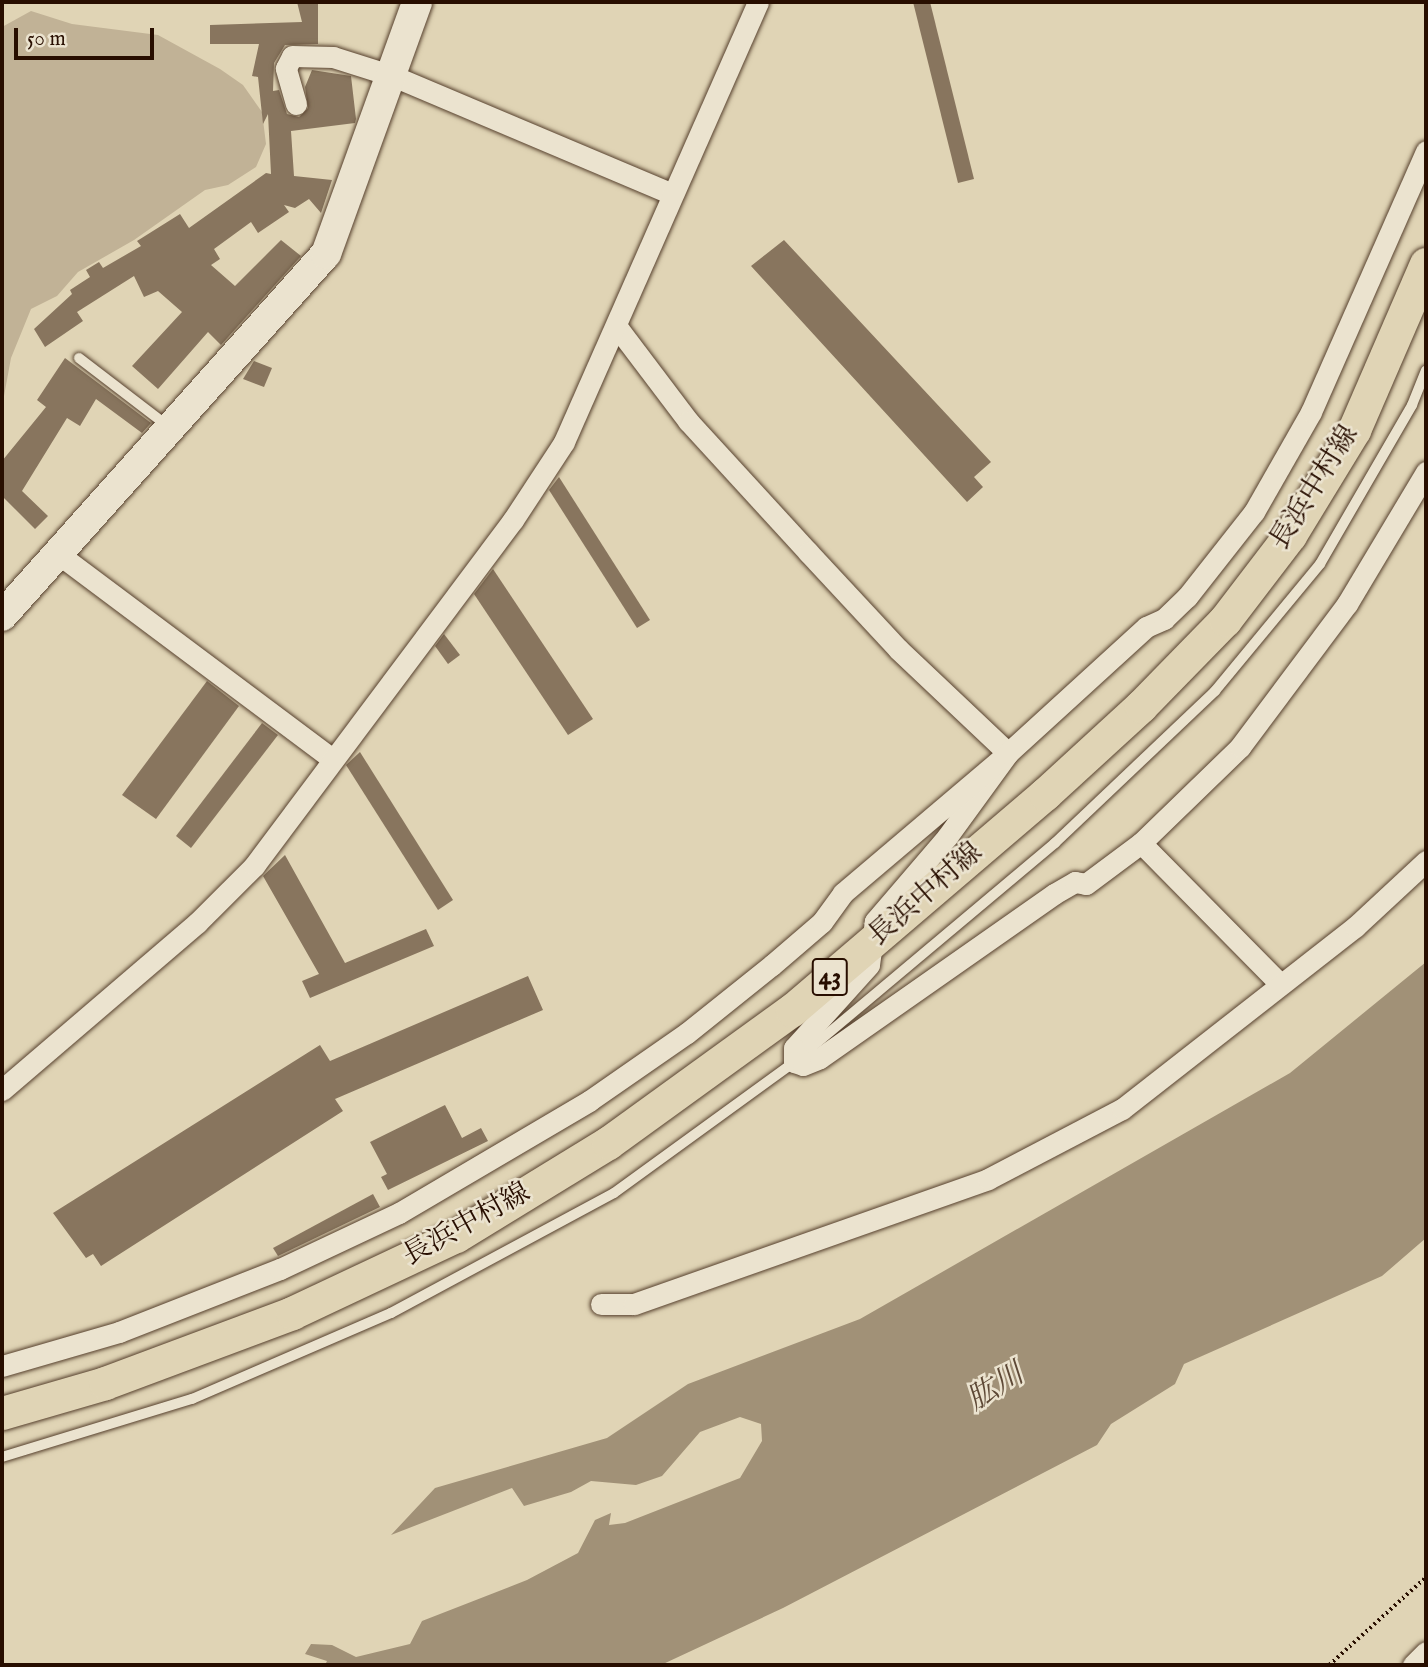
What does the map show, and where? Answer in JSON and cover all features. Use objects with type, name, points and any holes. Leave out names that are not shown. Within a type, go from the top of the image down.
[{"type":"main road","name":"長浜中村線","points":[[2,1413],[106,1383],[292,1313],[456,1236],[608,1143],[792,1010],[1141,706],[1225,620],[1290,535],[1354,430],[1426,264]]},
{"type":"street","points":[[2,616],[169,426],[326,254],[393,76],[417,2]]},
{"type":"street","points":[[2,1090],[206,914],[254,866],[542,478],[564,442],[617,327],[672,194],[758,2]]},
{"type":"street","points":[[296,104],[286,68],[292,56],[333,57],[393,76],[672,194]]},
{"type":"street","points":[[2,1366],[119,1332],[280,1269],[399,1213],[480,1169],[687,1033],[772,965],[822,922],[842,893],[1008,753],[1146,627],[1164,618],[1187,597],[1254,512],[1311,412],[1426,151]]},
{"type":"street","points":[[617,327],[688,421],[808,552],[898,649],[1008,753]]},
{"type":"street","points":[[1008,753],[947,837],[875,921],[869,965],[794,1048],[794,1062],[803,1065],[820,1058],[1054,894],[1075,882],[1086,884],[1141,843],[1240,747],[1347,604],[1426,472]]},
{"type":"street","points":[[57,553],[332,759]]},
{"type":"street","points":[[1141,843],[1280,984]]},
{"type":"street","points":[[601,1304],[634,1304],[988,1179],[1122,1109],[1176,1071],[1280,984],[1355,927],[1426,861]]},
{"type":"street","points":[[1413,1665],[1426,1652]]},
{"type":"lane","points":[[79,358],[169,426]]},
{"type":"lane","points":[[2,1457],[192,1399],[391,1313],[614,1193],[794,1062],[1055,843],[1215,691],[1320,564],[1412,405],[1426,371]]},
{"type":"path","points":[[1329,1665],[1426,1577]]},
{"type":"shaded area","points":[[31,11],[72,24],[158,35],[220,69],[243,85],[262,112],[266,144],[256,167],[228,185],[205,190],[134,240],[78,272],[57,296],[31,309],[11,358],[2,407],[2,27]]},
{"type":"water","name":"肱川","points":[[1426,962],[1426,1238],[1382,1276],[1184,1364],[1175,1384],[1111,1424],[1097,1445],[783,1608],[661,1665],[325,1665],[327,1661],[305,1654],[311,1644],[332,1645],[356,1657],[410,1644],[422,1621],[527,1580],[578,1553],[595,1520],[611,1513],[609,1525],[625,1523],[740,1478],[762,1441],[761,1424],[740,1417],[700,1432],[662,1476],[636,1485],[591,1481],[571,1492],[524,1506],[512,1488],[391,1535],[435,1488],[607,1438],[688,1384],[860,1319],[1290,1073]]},
{"type":"building","points":[[297,2],[318,2],[318,44],[285,45],[274,63],[273,91],[279,90],[287,114],[299,117],[308,108],[305,87],[312,70],[351,76],[355,123],[291,131],[294,176],[332,180],[321,213],[309,199],[295,208],[284,205],[289,212],[258,233],[251,222],[214,249],[220,259],[211,265],[235,286],[281,240],[301,256],[221,345],[208,332],[158,389],[132,366],[182,312],[158,291],[144,297],[134,276],[77,312],[83,321],[45,347],[34,329],[72,294],[70,290],[90,277],[86,270],[99,262],[103,268],[141,246],[137,241],[180,214],[189,228],[266,173],[271,174],[268,114],[263,124],[258,77],[252,76],[259,44],[210,44],[210,25],[302,22]]},
{"type":"building","points":[[913,2],[930,2],[974,179],[958,183]]},
{"type":"building","points":[[784,240],[991,462],[974,477],[983,487],[967,502],[751,266]]},
{"type":"building","points":[[65,358],[151,423],[142,433],[96,399],[80,426],[67,418],[22,491],[48,516],[35,529],[2,496],[2,461],[46,407],[37,400]]},
{"type":"building","points":[[254,361],[272,368],[264,387],[243,379]]},
{"type":"building","points":[[559,477],[650,620],[637,628],[549,490]]},
{"type":"building","points":[[493,569],[593,719],[568,735],[474,594]]},
{"type":"building","points":[[444,634],[460,655],[448,664],[435,646]]},
{"type":"building","points":[[207,681],[239,706],[156,819],[122,795]]},
{"type":"building","points":[[262,723],[278,735],[191,848],[176,836]]},
{"type":"building","points":[[360,752],[453,900],[438,910],[346,765]]},
{"type":"building","points":[[285,855],[345,963],[426,929],[434,946],[310,998],[302,981],[319,974],[263,876]]},
{"type":"building","points":[[528,976],[543,1010],[335,1099],[343,1111],[101,1266],[93,1254],[86,1258],[53,1213],[320,1045],[330,1061]]},
{"type":"building","points":[[445,1105],[462,1138],[481,1128],[488,1141],[388,1190],[381,1177],[387,1174],[370,1142]]},
{"type":"building","points":[[373,1194],[380,1207],[278,1256],[273,1248]]}]
